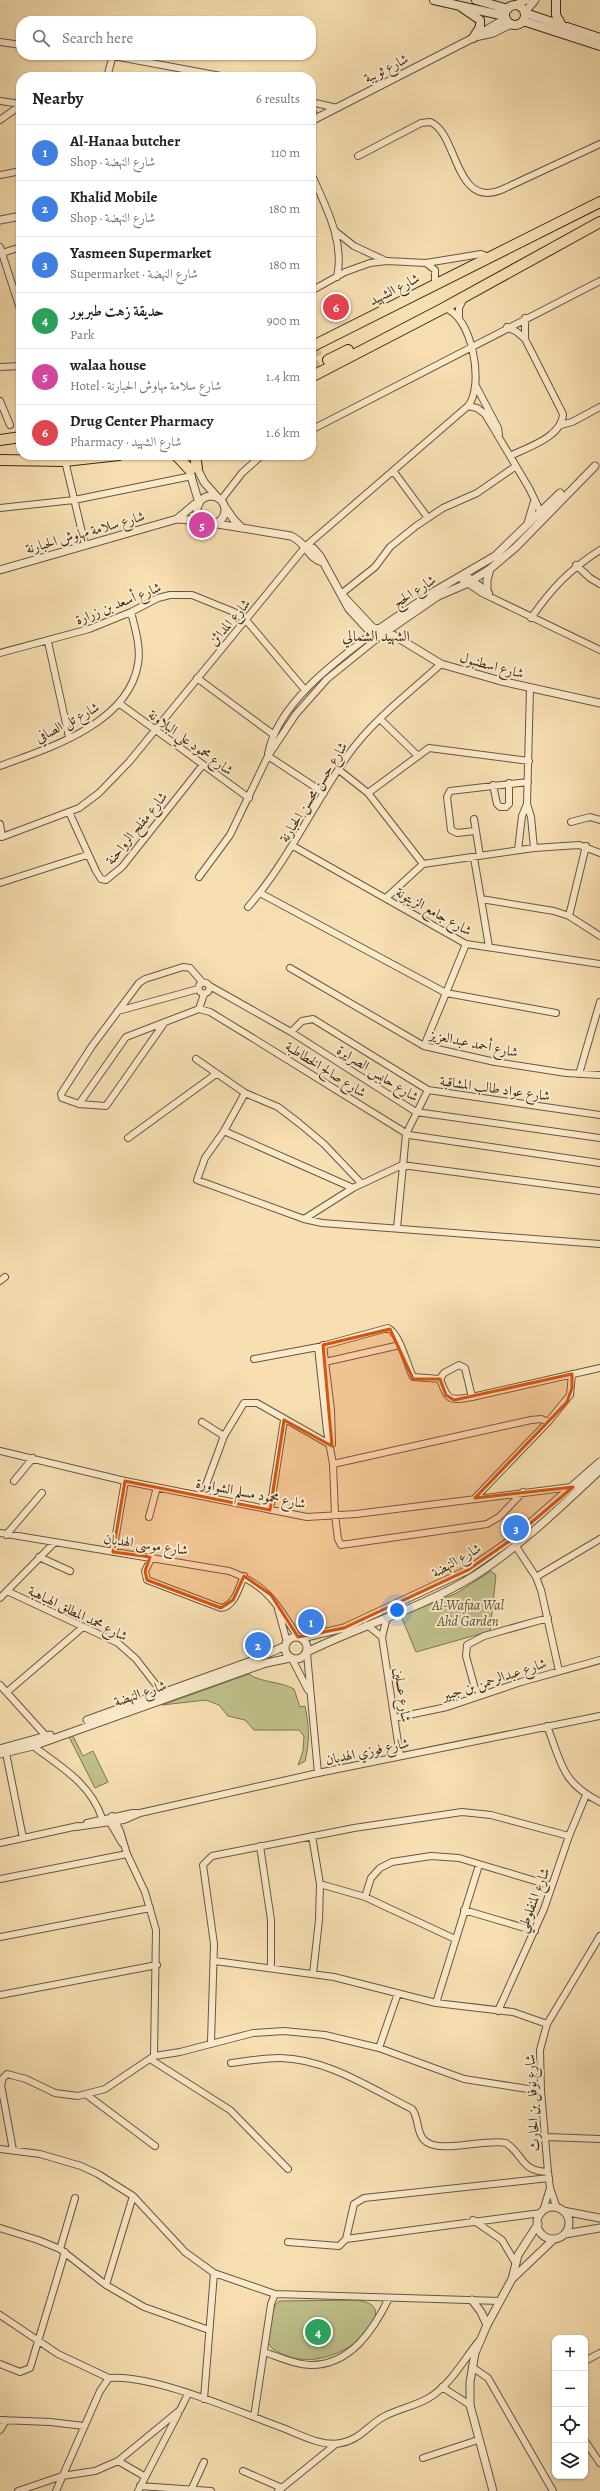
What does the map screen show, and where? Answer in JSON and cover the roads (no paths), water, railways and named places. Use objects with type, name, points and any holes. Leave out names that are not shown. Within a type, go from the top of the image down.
[{"type":"highway","name":"شارع الشهيد","points":[[316,344],[600,202]]},
{"type":"highway","points":[[316,374],[444,308],[600,222]]},
{"type":"highway","name":"شارع الشهيد","points":[[322,348],[484,264],[489,257]]},
{"type":"highway","points":[[328,360],[468,290],[480,287]]},
{"type":"highway","points":[[2,440],[16,438]]},
{"type":"highway","points":[[2,440],[16,443]]},
{"type":"highway","points":[[0,459],[16,458]]},
{"type":"highway","points":[[0,459],[16,459]]},
{"type":"highway","points":[[32,460],[74,460]]},
{"type":"highway","points":[[181,460],[193,471]]},
{"type":"highway","points":[[193,471],[194,460]]},
{"type":"main road","points":[[434,0],[509,14],[519,6],[524,15],[600,46]]},
{"type":"main road","points":[[476,0],[509,14],[519,24],[524,15]]},
{"type":"main road","points":[[556,0],[556,15],[562,30]]},
{"type":"main road","points":[[459,4],[480,20],[480,27],[473,38]]},
{"type":"main road","points":[[562,30],[600,38]]},
{"type":"street","name":"شارع ثويبة","points":[[316,118],[473,38],[493,33],[509,14],[526,0]]},
{"type":"street","points":[[524,15],[535,0]]},
{"type":"street","points":[[0,42],[16,44]]},
{"type":"street","points":[[108,72],[111,60]]},
{"type":"street","points":[[138,60],[200,72]]},
{"type":"street","points":[[0,101],[16,103]]},
{"type":"street","points":[[316,104],[337,108]]},
{"type":"street","points":[[0,120],[16,108]]},
{"type":"street","points":[[358,156],[421,123],[430,122],[438,128],[466,181],[476,190],[488,193],[501,190],[600,144]]},
{"type":"street","points":[[0,175],[16,172]]},
{"type":"street","points":[[316,185],[335,231],[340,253],[337,276]]},
{"type":"street","points":[[0,220],[16,217]]},
{"type":"street","points":[[335,231],[365,252],[387,261]]},
{"type":"street","points":[[16,248],[1,250],[16,296]]},
{"type":"street","points":[[316,288],[337,276],[361,266],[387,261],[426,263],[481,254],[489,257]]},
{"type":"street","points":[[426,263],[435,270],[435,284]]},
{"type":"street","points":[[316,427],[507,327],[600,281]]},
{"type":"street","points":[[465,296],[459,308],[459,317],[471,347],[476,386],[498,428],[499,435]]},
{"type":"street","points":[[444,308],[452,311],[459,317]]},
{"type":"street","points":[[525,318],[525,339]]},
{"type":"street","points":[[507,327],[517,332],[525,339],[563,414],[561,425],[555,432],[510,456]]},
{"type":"street","points":[[0,367],[16,366]]},
{"type":"street","points":[[476,386],[468,406],[483,411],[499,435],[543,513]]},
{"type":"street","points":[[0,401],[10,425]]},
{"type":"street","name":"شارع المدائن","points":[[0,824],[2,837],[69,812],[87,802],[104,788],[129,762],[306,546],[394,472],[468,406]]},
{"type":"street","points":[[561,425],[572,422],[600,407]]},
{"type":"street","points":[[185,460],[193,471],[221,501],[234,520],[243,528]]},
{"type":"street","points":[[192,460],[199,503],[198,512],[208,522],[221,520],[224,513],[221,501]]},
{"type":"street","points":[[221,501],[242,473],[256,460]]},
{"type":"street","points":[[65,461],[85,545]]},
{"type":"street","name":"شارع الحج","points":[[268,756],[296,714],[327,679],[378,632],[438,596],[469,582],[490,569],[516,547],[550,503],[586,471],[598,465]]},
{"type":"street","name":"شارع الحج","points":[[199,877],[230,835],[268,756],[274,735],[305,690],[378,632],[435,592],[495,556],[598,465]]},
{"type":"street","points":[[341,594],[375,567],[394,543],[428,518],[443,508],[477,492],[516,466]]},
{"type":"street","points":[[0,508],[74,500],[193,471]]},
{"type":"street","points":[[394,472],[428,518]]},
{"type":"street","points":[[199,503],[208,497],[221,501]]},
{"type":"street","points":[[536,501],[550,503]]},
{"type":"street","points":[[527,527],[536,501]]},
{"type":"street","name":"شارع سلامة مهاوش الحبارنة","points":[[176,519],[195,504],[199,503]]},
{"type":"street","name":"شارع سلامة مهاوش الحبارنة","points":[[0,570],[176,519],[208,522]]},
{"type":"street","name":"شارع اسطنبول","points":[[208,522],[286,534],[315,550],[353,615],[378,632],[396,636],[441,664],[530,688],[600,703]]},
{"type":"street","points":[[531,618],[552,588],[576,565],[600,550]]},
{"type":"street","points":[[576,565],[590,578],[600,584]]},
{"type":"street","points":[[489,594],[490,569]]},
{"type":"street","points":[[463,576],[469,582],[531,618],[600,650]]},
{"type":"street","name":"شارع أسعد بن زرارة","points":[[0,653],[48,642],[131,612],[158,598],[182,594],[192,595],[223,607],[246,620],[305,690]]},
{"type":"street","name":"شارع تل الصافي","points":[[0,766],[38,752],[69,737],[103,719],[120,704],[134,678],[138,664],[138,651],[131,612]]},
{"type":"street","points":[[48,642],[69,737]]},
{"type":"street","name":"شارع حسن محسن الحبارنة","points":[[248,907],[260,893],[293,846],[338,770],[360,740],[380,719],[441,664]]},
{"type":"street","points":[[197,678],[274,735]]},
{"type":"street","points":[[518,850],[522,816],[526,804],[528,782],[530,688]]},
{"type":"street","name":"شارع محمود علي البلاونة","points":[[120,704],[202,766],[249,798]]},
{"type":"street","points":[[380,719],[417,754]]},
{"type":"street","points":[[368,793],[417,754],[428,748],[435,747],[529,761]]},
{"type":"street","points":[[268,756],[324,793]]},
{"type":"street","name":"شارع مفلح الرواحنة","points":[[69,812],[87,855],[101,879],[110,878],[122,867],[202,766]]},
{"type":"street","points":[[338,770],[368,793],[423,864]]},
{"type":"street","points":[[475,831],[457,833],[451,830],[447,794],[453,790],[528,782]]},
{"type":"street","points":[[492,785],[497,804],[500,807],[506,807],[509,804],[509,783]]},
{"type":"street","points":[[526,804],[531,817],[534,848]]},
{"type":"street","points":[[571,822],[590,817],[600,820]]},
{"type":"street","points":[[474,819],[477,857],[489,947]]},
{"type":"street","name":"شارع جامع الزيتونة","points":[[293,846],[466,944],[600,964]]},
{"type":"street","points":[[386,898],[423,864],[534,848],[586,846],[600,853]]},
{"type":"street","points":[[569,916],[586,846]]},
{"type":"street","points":[[0,883],[87,855]]},
{"type":"street","points":[[260,893],[446,993],[556,1013]]},
{"type":"street","points":[[482,899],[554,911],[569,916],[600,936]]},
{"type":"street","points":[[424,1046],[466,944]]},
{"type":"street","name":"شارع حابس الصرايرة","points":[[79,1104],[63,1100],[61,1094],[118,1012],[145,979],[183,967],[190,968],[205,984],[291,1032],[416,1112],[600,1138]]},
{"type":"street","name":"شارع أحمد عبدالعزيز","points":[[290,968],[424,1046],[488,1060],[579,1074],[600,1075]]},
{"type":"street","points":[[118,1012],[198,989],[205,984],[209,990],[204,994],[199,1009],[165,1022],[126,1037],[79,1104],[103,1107],[108,1105],[165,1022]]},
{"type":"street","points":[[198,989],[204,994]]},
{"type":"street","points":[[579,1074],[600,1002]]},
{"type":"street","name":"شارع صالح الخطاطبة","points":[[199,1009],[210,1012],[406,1134],[600,1163]]},
{"type":"street","name":"شارع عواد طالب المشاقبة","points":[[291,1032],[302,1021],[313,1019],[428,1090],[600,1115]]},
{"type":"street","points":[[196,1059],[245,1093],[278,1107],[324,1144],[361,1183]]},
{"type":"street","points":[[128,1138],[216,1074]]},
{"type":"street","points":[[397,1228],[406,1134],[428,1090]]},
{"type":"street","points":[[245,1093],[224,1131],[201,1166],[197,1178],[199,1182],[304,1219],[322,1223],[600,1244]]},
{"type":"street","points":[[224,1131],[352,1188]]},
{"type":"street","points":[[304,1219],[361,1183],[402,1165],[600,1191]]},
{"type":"street","points":[[254,1359],[321,1346],[383,1328],[392,1331],[400,1345],[413,1377],[440,1379],[448,1371],[459,1365],[462,1366],[466,1371],[472,1397]]},
{"type":"street","points":[[325,1362],[400,1345]]},
{"type":"street","points":[[321,1346],[325,1362],[327,1400]]},
{"type":"street","points":[[321,1346],[333,1464],[335,1515],[338,1541],[341,1545],[350,1545],[487,1524],[499,1518],[523,1492]]},
{"type":"street","points":[[440,1379],[446,1395],[451,1399],[472,1397],[600,1368]]},
{"type":"street","points":[[475,1498],[548,1422],[570,1396],[572,1374]]},
{"type":"street","points":[[202,1496],[224,1436],[242,1405],[247,1402],[257,1403],[284,1420],[329,1444]]},
{"type":"street","points":[[328,1410],[329,1444],[332,1454]]},
{"type":"street","points":[[333,1464],[536,1419],[548,1422]]},
{"type":"street","points":[[270,1510],[284,1420]]},
{"type":"street","points":[[202,1422],[224,1436]]},
{"type":"street","name":"شارع محمود مسلم الشواورة","points":[[0,1451],[125,1481],[157,1486],[307,1517],[573,1487]]},
{"type":"street","points":[[14,1481],[33,1458]]},
{"type":"street","name":"شارع النهضة","points":[[300,1638],[344,1628],[452,1579],[510,1540],[573,1487],[600,1462]]},
{"type":"street","name":"شارع النهضة","points":[[307,1653],[461,1583],[490,1565],[515,1545],[600,1470]]},
{"type":"street","points":[[113,1552],[125,1481]]},
{"type":"street","points":[[149,1518],[157,1486]]},
{"type":"street","points":[[3,1534],[42,1493]]},
{"type":"street","name":"شارع موسى الهدبان","points":[[3,1534],[216,1567],[244,1576],[259,1585],[277,1603],[300,1638]]},
{"type":"street","points":[[536,1577],[600,1540]]},
{"type":"street","points":[[0,1598],[54,1543]]},
{"type":"street","points":[[515,1545],[536,1577],[548,1618],[559,1671]]},
{"type":"street","points":[[39,1557],[70,1571]]},
{"type":"street","points":[[152,1557],[145,1571],[147,1580],[221,1608],[229,1606],[244,1576]]},
{"type":"street","name":"شارع محمد المطلق الهباهبة","points":[[7,1591],[124,1647],[136,1659],[164,1695]]},
{"type":"street","points":[[277,1603],[286,1644],[286,1653],[291,1659],[310,1694]]},
{"type":"street","name":"شارع عسلين","points":[[386,1617],[382,1637],[400,1756]]},
{"type":"street","points":[[477,1696],[466,1656],[467,1646],[484,1636],[548,1618]]},
{"type":"street","points":[[367,1625],[382,1637]]},
{"type":"street","points":[[8,1692],[83,1627]]},
{"type":"street","points":[[286,1644],[292,1638],[300,1638],[307,1643],[310,1694],[318,1773]]},
{"type":"street","name":"شارع النهضة","points":[[1,1750],[33,1746],[254,1660],[286,1644]]},
{"type":"street","points":[[291,1659],[299,1660],[307,1653]]},
{"type":"street","name":"شارع النهضة","points":[[1,1750],[164,1695],[266,1663],[291,1659]]},
{"type":"street","name":"شارع عبدالرحمن بن جبير","points":[[394,1718],[447,1707],[477,1696],[600,1660]]},
{"type":"street","points":[[0,1685],[8,1692],[46,1736]]},
{"type":"street","name":"شارع فوزي الهدبان","points":[[109,1819],[124,1820],[140,1814],[318,1773],[600,1716]]},
{"type":"street","points":[[547,1726],[565,1774],[572,1784],[586,1795],[600,1802]]},
{"type":"street","points":[[33,1746],[82,1783],[120,1831]]},
{"type":"street","points":[[1,1750],[23,1838]]},
{"type":"street","name":"شارع المنفلوطي","points":[[498,2011],[535,1931],[569,1836],[586,1795]]},
{"type":"street","name":"شارع فوزي الهدبان","points":[[0,1844],[76,1827],[133,1812],[140,1814]]},
{"type":"street","points":[[211,2042],[215,1961],[211,1915],[204,1869],[205,1861],[212,1856],[312,1836],[462,1812],[491,1816],[569,1836]]},
{"type":"street","points":[[109,1819],[122,1843],[150,1908],[156,1930],[157,1965],[152,2057]]},
{"type":"street","points":[[122,1843],[120,1827],[124,1820]]},
{"type":"street","points":[[312,1836],[320,1884],[319,1920],[313,1974]]},
{"type":"street","points":[[260,1846],[271,1920],[271,1968]]},
{"type":"street","points":[[0,1879],[126,1854]]},
{"type":"street","points":[[365,1897],[371,1878],[376,1871],[392,1862],[446,1856],[460,1858],[552,1886]]},
{"type":"street","points":[[436,2003],[464,1910],[480,1865]]},
{"type":"street","points":[[320,1884],[365,1897],[455,1939]]},
{"type":"street","points":[[0,1937],[150,1908]]},
{"type":"street","points":[[464,1910],[535,1931]]},
{"type":"street","name":"شارع نوفل بن الحارث","points":[[560,2209],[550,2188],[541,2091],[540,2050],[547,2024],[600,1936]]},
{"type":"street","points":[[215,1961],[334,1977],[398,1992],[436,2003],[521,2014],[547,2024]]},
{"type":"street","points":[[0,1995],[157,1965]]},
{"type":"street","points":[[379,2048],[398,1992]]},
{"type":"street","points":[[13,2150],[1,2085],[4,2076],[14,2074],[55,2093],[78,2096],[87,2095],[120,2080],[152,2057],[180,2052],[211,2042],[252,2033],[284,2031],[325,2035],[379,2048],[464,2079],[541,2091]]},
{"type":"street","points":[[152,2057],[230,2110],[288,2169]]},
{"type":"street","points":[[231,2063],[278,2058],[328,2068],[361,2081],[399,2104],[412,2109],[422,2138],[429,2144],[467,2145],[506,2143],[526,2167],[549,2175]]},
{"type":"street","points":[[87,2095],[155,2146]]},
{"type":"street","points":[[546,2137],[600,2139]]},
{"type":"street","points":[[0,2149],[40,2154],[81,2166],[113,2182],[133,2196],[176,2243],[214,2273],[275,2294],[500,2301]]},
{"type":"street","points":[[288,2242],[334,2247],[339,2246],[346,2239],[352,2208],[357,2201],[364,2198],[549,2175]]},
{"type":"street","name":"شارع نوفل بن الحارث","points":[[542,2212],[550,2188]]},
{"type":"street","points":[[106,2285],[133,2196]]},
{"type":"street","points":[[0,2364],[20,2372],[26,2371],[30,2368],[63,2251],[75,2198]]},
{"type":"street","points":[[346,2239],[560,2209],[600,2218]]},
{"type":"street","points":[[560,2209],[569,2222],[566,2234]]},
{"type":"street","points":[[512,2279],[515,2262],[538,2224],[542,2212]]},
{"type":"street","points":[[473,2220],[502,2240],[515,2262]]},
{"type":"street","points":[[538,2224],[544,2236],[554,2239]]},
{"type":"street","points":[[0,2228],[38,2240],[63,2251],[106,2285],[144,2307],[209,2330]]},
{"type":"street","points":[[493,2491],[478,2440],[470,2405],[472,2367],[480,2339],[512,2279],[554,2239],[566,2234],[600,2228]]},
{"type":"street","points":[[204,2399],[214,2273]]},
{"type":"street","points":[[254,2417],[271,2304],[275,2294]]},
{"type":"street","points":[[264,2352],[310,2365],[341,2356],[360,2344],[369,2335],[389,2298]]},
{"type":"street","points":[[472,2300],[481,2312],[487,2325]]},
{"type":"street","points":[[0,2315],[68,2359],[109,2378],[130,2377],[204,2399],[316,2440],[336,2444]]},
{"type":"street","points":[[243,2471],[280,2489],[336,2444],[356,2438],[383,2417],[427,2398],[442,2387],[480,2339]]},
{"type":"street","points":[[588,2359],[600,2353]]},
{"type":"street","points":[[472,2367],[488,2378],[553,2491]]},
{"type":"street","points":[[56,2491],[84,2426],[109,2378]]},
{"type":"street","points":[[442,2387],[470,2405]]},
{"type":"street","points":[[188,2394],[139,2488],[192,2488],[211,2491]]},
{"type":"street","points":[[18,2491],[62,2476],[95,2471],[118,2461],[180,2410]]},
{"type":"street","points":[[0,2430],[3,2420],[50,2422],[84,2426]]},
{"type":"street","points":[[423,2458],[478,2440]]},
{"type":"street","points":[[586,2443],[600,2463]]},
{"type":"street","points":[[118,2461],[144,2476]]},
{"type":"street","points":[[192,2488],[204,2462]]},
{"type":"tunnel","points":[[316,351],[322,348]]},
{"type":"tunnel","points":[[316,366],[328,360]]},
{"type":"place","name":"Drug Center Pharmacy","points":[[336,307]]},
{"type":"place","name":"walaa house","points":[[202,525]]},
{"type":"place","name":"Yasmeen Supermarket","points":[[516,1528]]},
{"type":"place","name":"Al-Hanaa butcher","points":[[311,1622]]},
{"type":"place","name":"Khalid Mobile","points":[[258,1645]]},
{"type":"place","name":"حديقة زهت طبربور","points":[[318,2332]]},
{"type":"district","name":"الشهيد الشمالي","points":[[376,636]]},
{"type":"park label","name":"Al-Wafaa Wal Ahd Garden","points":[[468,1614]]}]
